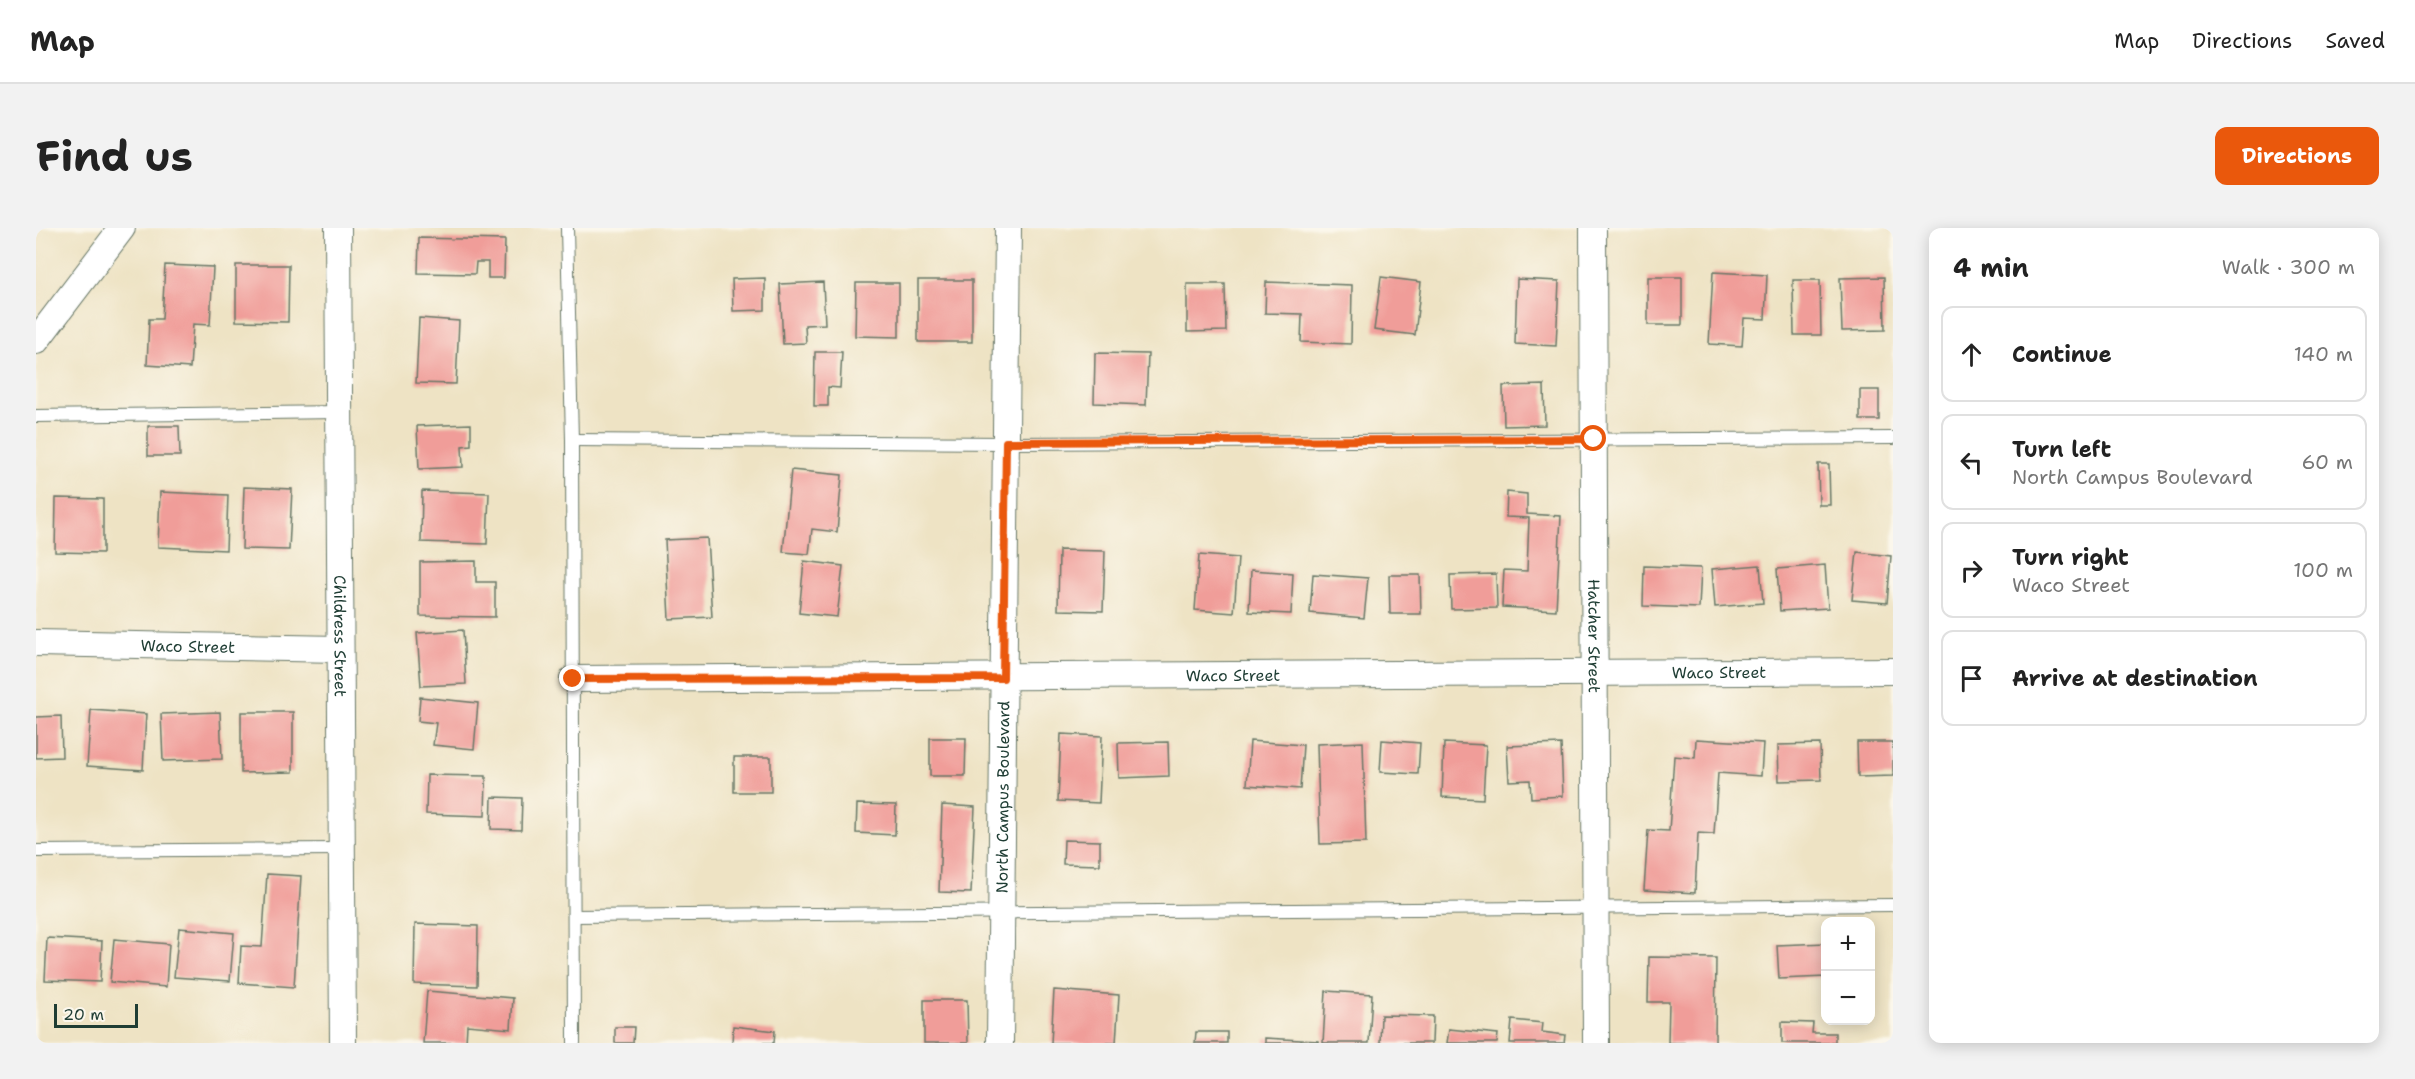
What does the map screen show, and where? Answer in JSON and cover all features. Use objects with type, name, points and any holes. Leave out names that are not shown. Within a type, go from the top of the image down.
[{"type":"street","points":[[36,341],[122,228]]},
{"type":"street","name":"Childress Street","points":[[338,228],[342,1043]]},
{"type":"street","name":"North Campus Boulevard","points":[[1000,1043],[1008,228]]},
{"type":"street","name":"Hatcher Street","points":[[1593,228],[1596,1043]]},
{"type":"street","name":"Waco Street","points":[[36,643],[340,649]]},
{"type":"street","name":"Waco Street","points":[[573,679],[1595,675],[1893,671]]},
{"type":"lane","points":[[567,228],[572,440],[574,1043]]},
{"type":"lane","points":[[36,416],[339,412]]},
{"type":"lane","points":[[572,440],[1006,442],[1893,438]]},
{"type":"lane","points":[[36,851],[341,849]]},
{"type":"lane","points":[[574,916],[1893,905]]},
{"type":"building","points":[[419,238],[505,240],[504,278],[488,278],[488,262],[476,262],[475,274],[418,273]]},
{"type":"building","points":[[165,265],[213,267],[210,325],[193,324],[190,368],[147,365],[149,319],[162,319]]},
{"type":"building","points":[[236,265],[289,265],[288,322],[236,321]]},
{"type":"building","points":[[1713,272],[1767,275],[1765,319],[1744,318],[1742,346],[1709,344]]},
{"type":"building","points":[[1381,277],[1421,282],[1415,335],[1374,330]]},
{"type":"building","points":[[1648,277],[1682,277],[1682,325],[1648,325]]},
{"type":"building","points":[[1884,277],[1885,330],[1842,331],[1840,278]]},
{"type":"building","points":[[765,278],[765,310],[733,311],[732,279]]},
{"type":"building","points":[[1517,279],[1559,281],[1556,346],[1515,344]]},
{"type":"building","points":[[918,280],[972,280],[972,342],[918,342]]},
{"type":"building","points":[[1793,280],[1820,280],[1821,335],[1794,335]]},
{"type":"building","points":[[823,282],[825,324],[805,325],[806,343],[783,344],[780,284]]},
{"type":"building","points":[[1266,282],[1352,285],[1351,344],[1301,342],[1302,314],[1265,313]]},
{"type":"building","points":[[856,283],[899,283],[899,337],[855,336]]},
{"type":"building","points":[[1187,284],[1225,284],[1226,331],[1187,332]]},
{"type":"building","points":[[419,318],[459,321],[456,384],[416,383]]},
{"type":"building","points":[[815,352],[842,352],[840,388],[828,387],[828,406],[814,406]]},
{"type":"building","points":[[1095,353],[1148,354],[1146,405],[1094,403]]},
{"type":"building","points":[[1544,385],[1545,425],[1504,426],[1503,386]]},
{"type":"building","points":[[1860,390],[1879,390],[1879,420],[1860,420]]},
{"type":"building","points":[[471,424],[471,445],[462,446],[463,467],[419,469],[417,426]]},
{"type":"building","points":[[148,426],[179,426],[180,456],[148,456]]},
{"type":"building","points":[[1818,464],[1829,464],[1830,505],[1819,505]]},
{"type":"building","points":[[791,470],[842,475],[837,532],[812,529],[809,554],[783,552]]},
{"type":"building","points":[[244,487],[292,489],[289,550],[242,549]]},
{"type":"building","points":[[422,491],[489,493],[487,544],[421,542]]},
{"type":"building","points":[[160,492],[228,495],[226,550],[158,547]]},
{"type":"building","points":[[1507,492],[1527,494],[1527,514],[1561,516],[1556,610],[1502,607],[1504,570],[1527,571],[1529,518],[1506,517]]},
{"type":"building","points":[[56,498],[103,499],[103,553],[55,552]]},
{"type":"building","points":[[707,538],[712,617],[669,619],[665,540]]},
{"type":"building","points":[[1059,550],[1105,551],[1103,611],[1058,610]]},
{"type":"building","points":[[1857,552],[1891,556],[1887,603],[1852,600]]},
{"type":"building","points":[[1199,555],[1238,558],[1234,613],[1195,610]]},
{"type":"building","points":[[476,561],[476,582],[495,582],[495,617],[420,616],[420,562]]},
{"type":"building","points":[[804,561],[843,566],[837,617],[799,613]]},
{"type":"building","points":[[1760,565],[1763,603],[1715,607],[1712,569]]},
{"type":"building","points":[[1825,565],[1828,608],[1780,611],[1777,569]]},
{"type":"building","points":[[1644,566],[1701,568],[1699,608],[1643,606]]},
{"type":"building","points":[[1251,570],[1293,573],[1291,614],[1249,612]]},
{"type":"building","points":[[1313,574],[1368,578],[1364,618],[1310,613]]},
{"type":"building","points":[[1496,574],[1497,608],[1451,609],[1450,575]]},
{"type":"building","points":[[1389,575],[1420,575],[1421,614],[1390,614]]},
{"type":"building","points":[[463,630],[466,684],[421,686],[417,633]]},
{"type":"building","points":[[420,697],[478,703],[474,749],[433,745],[436,723],[418,721]]},
{"type":"building","points":[[91,710],[146,714],[143,770],[87,766]]},
{"type":"building","points":[[220,712],[222,759],[163,761],[161,714]]},
{"type":"building","points":[[241,712],[293,712],[293,772],[241,773]]},
{"type":"building","points":[[61,716],[62,757],[36,758],[36,717]]},
{"type":"building","points":[[1061,734],[1102,736],[1099,803],[1058,801]]},
{"type":"building","points":[[930,738],[966,738],[965,776],[930,776]]},
{"type":"building","points":[[1696,739],[1763,743],[1761,776],[1718,773],[1714,834],[1698,833],[1695,893],[1644,890],[1648,830],[1669,831],[1674,756],[1695,758]]},
{"type":"building","points":[[1382,740],[1420,743],[1418,774],[1380,772]]},
{"type":"building","points":[[1250,741],[1303,745],[1300,789],[1247,785]]},
{"type":"building","points":[[1168,742],[1169,776],[1119,778],[1118,743]]},
{"type":"building","points":[[1363,742],[1366,843],[1320,844],[1317,744]]},
{"type":"building","points":[[1857,742],[1893,742],[1893,776],[1858,777]]},
{"type":"building","points":[[1444,743],[1486,745],[1483,799],[1442,797]]},
{"type":"building","points":[[1561,744],[1563,796],[1531,798],[1530,780],[1509,781],[1507,746]]},
{"type":"building","points":[[1820,744],[1821,780],[1779,781],[1778,745]]},
{"type":"building","points":[[734,757],[771,757],[771,792],[734,792]]},
{"type":"building","points":[[427,775],[486,776],[485,816],[426,814]]},
{"type":"building","points":[[492,797],[522,798],[521,830],[491,829]]},
{"type":"building","points":[[857,804],[896,805],[895,835],[856,833]]},
{"type":"building","points":[[942,805],[975,807],[971,893],[939,892]]},
{"type":"building","points":[[1064,840],[1100,841],[1100,865],[1063,864]]},
{"type":"building","points":[[267,874],[301,876],[294,987],[239,983],[241,946],[262,947]]},
{"type":"building","points":[[415,924],[478,926],[477,986],[414,984]]},
{"type":"building","points":[[179,928],[234,933],[230,981],[174,977]]},
{"type":"building","points":[[47,938],[102,941],[100,982],[45,980]]},
{"type":"building","points":[[114,939],[169,944],[166,987],[110,982]]},
{"type":"building","points":[[1821,943],[1821,977],[1779,979],[1777,945]]},
{"type":"building","points":[[1649,957],[1716,958],[1715,1043],[1668,1043],[1669,1002],[1648,1002]]},
{"type":"building","points":[[1054,990],[1119,995],[1116,1043],[1051,1043]]},
{"type":"building","points":[[427,991],[513,998],[511,1029],[467,1025],[466,1043],[423,1043]]},
{"type":"building","points":[[1326,991],[1372,994],[1369,1043],[1323,1043]]},
{"type":"building","points":[[924,1000],[967,1000],[968,1043],[924,1043]]},
{"type":"building","points":[[1381,1015],[1433,1016],[1432,1043],[1380,1043]]},
{"type":"building","points":[[1512,1020],[1543,1023],[1542,1032],[1565,1035],[1564,1043],[1510,1043]]},
{"type":"building","points":[[1782,1022],[1813,1023],[1812,1033],[1835,1033],[1835,1043],[1782,1043]]},
{"type":"building","points":[[733,1026],[775,1031],[774,1043],[732,1043]]},
{"type":"building","points":[[615,1027],[634,1027],[633,1043],[615,1043]]},
{"type":"building","points":[[1449,1029],[1498,1034],[1497,1043],[1447,1043]]},
{"type":"building","points":[[1196,1032],[1227,1032],[1227,1043],[1195,1043]]},
{"type":"building","points":[[1265,1038],[1318,1041],[1318,1043],[1265,1043]]},
{"type":"route","points":[[573,679],[1003,678],[1006,442],[1594,439]]}]
